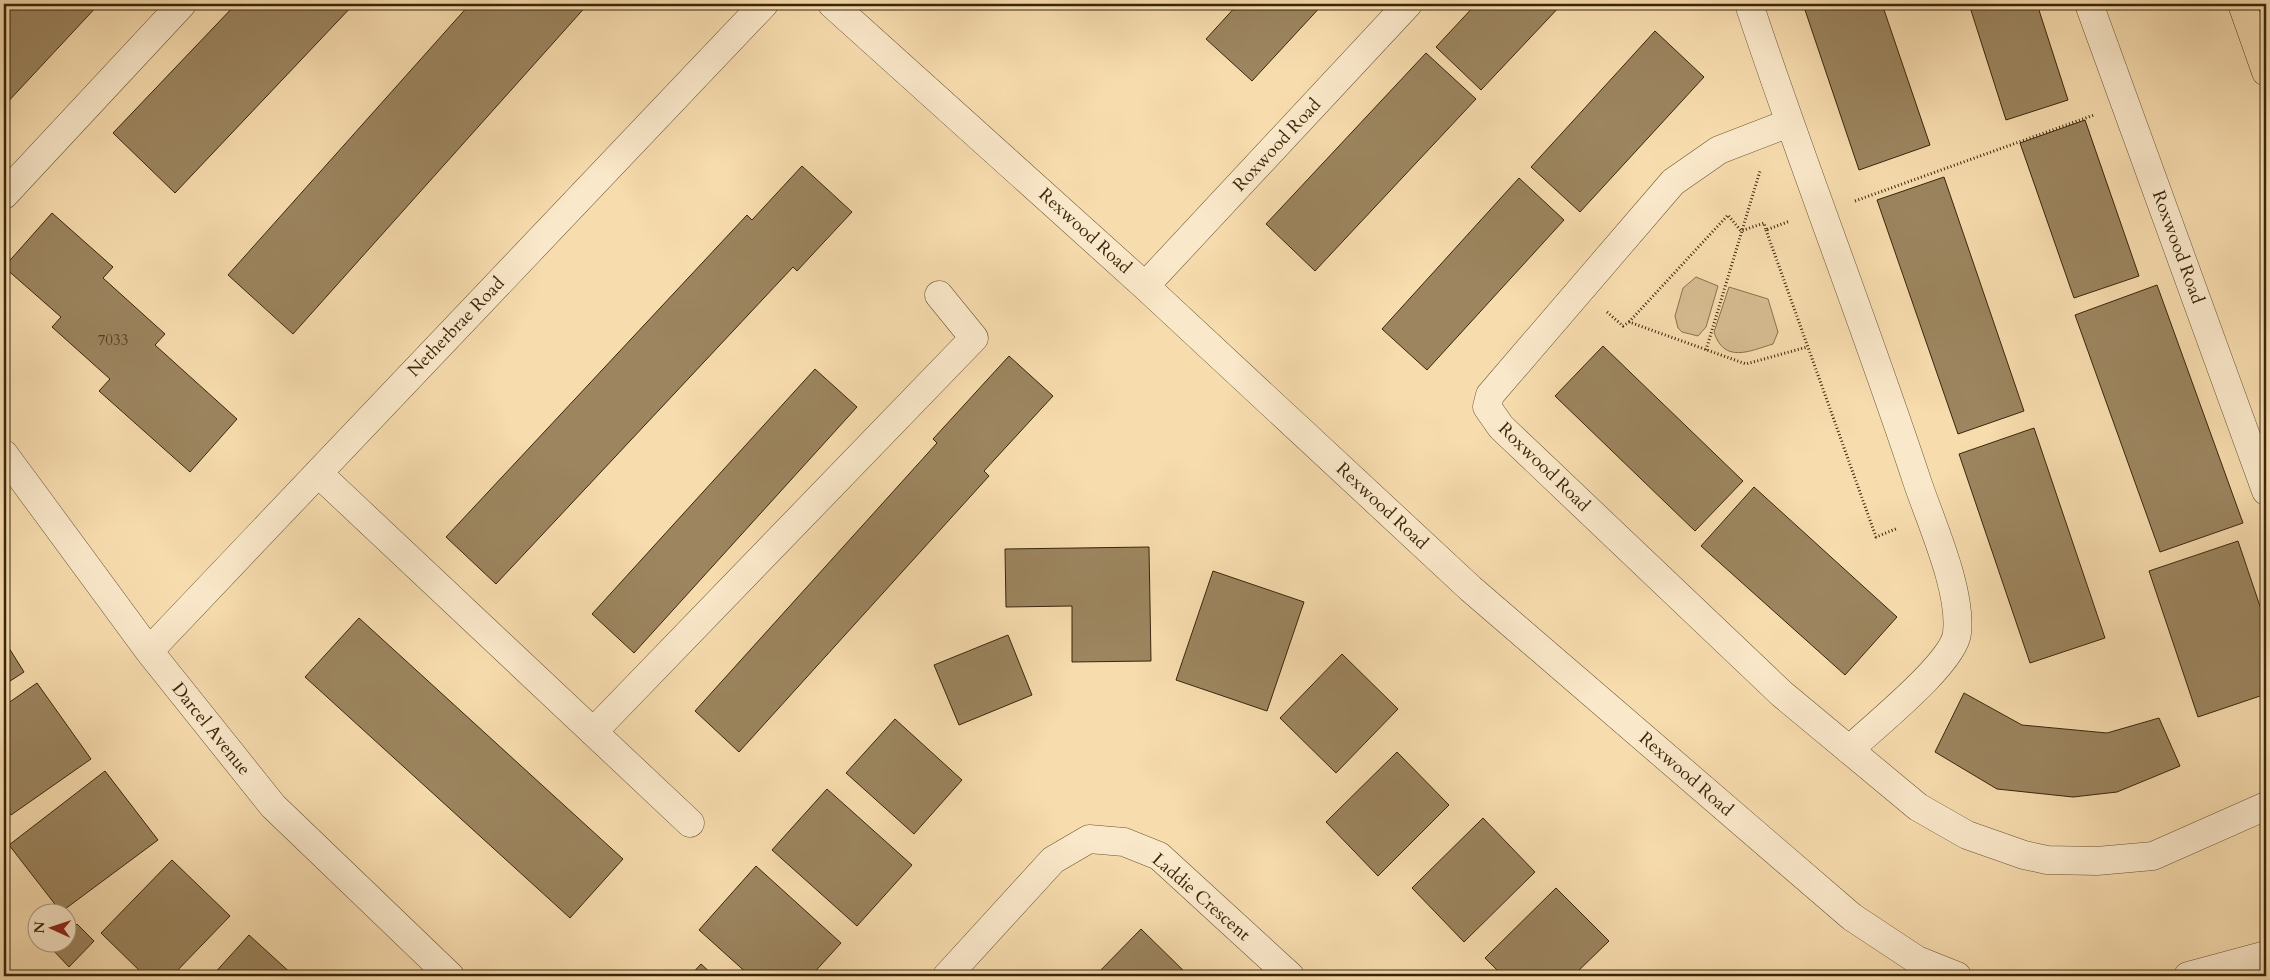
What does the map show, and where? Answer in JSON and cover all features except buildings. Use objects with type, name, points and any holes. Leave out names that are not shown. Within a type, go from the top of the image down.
[{"type":"main road","points":[[2242,4],[2266,72]]},
{"type":"street","points":[[4,195],[182,4]]},
{"type":"street","name":"Netherbrae Road","points":[[149,651],[764,4]]},
{"type":"street","name":"Rexwood Road","points":[[832,4],[1145,286],[1471,589],[1852,916],[1917,960],[1957,976]]},
{"type":"street","name":"Roxwood Road","points":[[1145,286],[1408,4]]},
{"type":"street","points":[[1749,4],[1781,126],[1822,213],[1890,400],[1954,588],[1957,634],[1941,664],[1849,750]]},
{"type":"street","name":"Roxwood Road","points":[[2089,4],[2266,491]]},
{"type":"street","name":"Roxwood Road","points":[[1781,126],[1719,150],[1673,182],[1490,395],[1486,407],[1500,427],[1774,687],[1918,807],[1967,835],[2024,855],[2047,860],[2097,861],[2153,856],[2266,806]]},
{"type":"street","points":[[593,732],[974,338],[939,295]]},
{"type":"street","name":"Darcel Avenue","points":[[4,454],[149,651],[273,806],[450,976]]},
{"type":"street","points":[[318,473],[690,823]]},
{"type":"street","name":"Laddie Crescent","points":[[946,976],[1053,860],[1089,839],[1124,842],[1159,856],[1290,976]]},
{"type":"street","points":[[2188,976],[2262,959]]},
{"type":"path","points":[[1766,230],[1822,213],[2125,104]]},
{"type":"path","points":[[1706,350],[1741,231],[1781,126]]},
{"type":"path","points":[[1582,290],[1623,326],[1629,322],[1728,215],[1741,231]]},
{"type":"path","points":[[1741,231],[1764,223],[1876,536],[1929,517]]},
{"type":"path","points":[[1629,322],[1746,364],[1807,347]]},
{"type":"shaded area","points":[[1696,277],[1718,286],[1706,327],[1698,336],[1682,332],[1678,328],[1675,316],[1683,288]]},
{"type":"shaded area","points":[[1729,287],[1768,299],[1778,332],[1773,344],[1739,353],[1731,352],[1718,342],[1714,332]]}]
